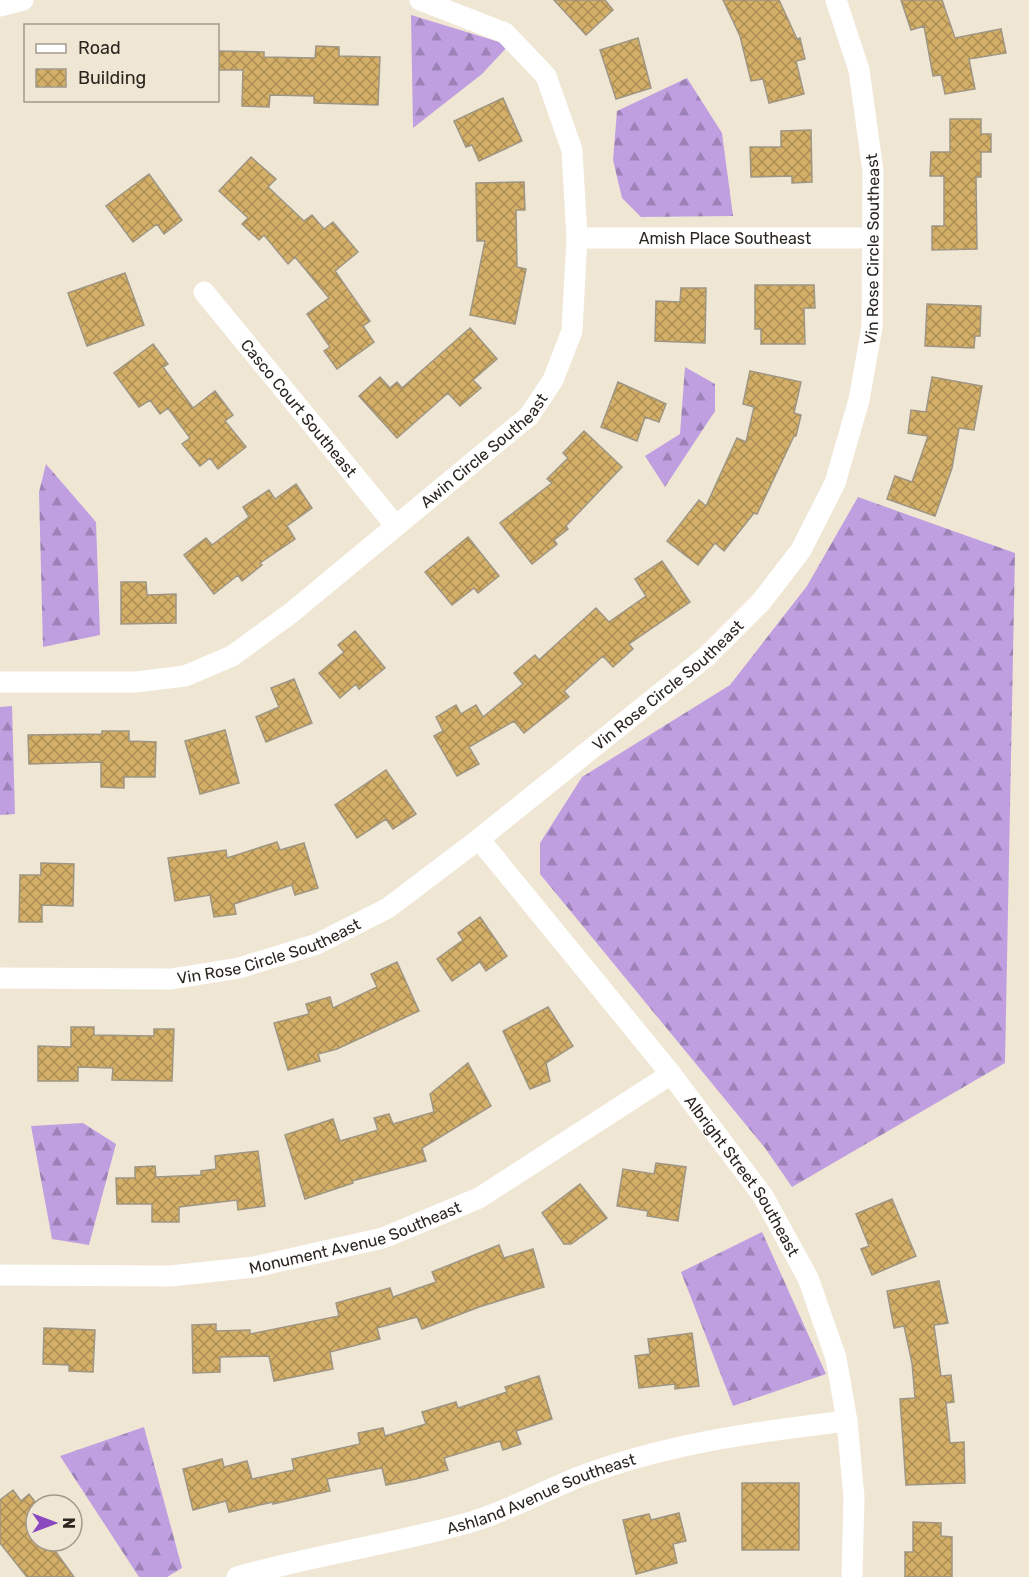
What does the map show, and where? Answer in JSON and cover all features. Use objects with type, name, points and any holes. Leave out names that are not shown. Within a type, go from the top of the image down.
[{"type":"street","points":[[0,6],[23,0]]},
{"type":"street","name":"Awin Circle Southeast","points":[[0,682],[136,682],[185,676],[240,650],[291,613],[529,416],[553,380],[572,331],[577,238],[572,150],[546,76],[505,33],[420,0]]},
{"type":"street","name":"Vin Rose Circle Southeast","points":[[0,978],[171,979],[239,968],[317,944],[388,908],[479,839],[707,656],[761,602],[801,550],[835,483],[860,400],[872,327],[873,171],[859,70],[836,0]]},
{"type":"street","name":"Amish Place Southeast","points":[[577,238],[873,238]]},
{"type":"street","name":"Casco Court Southeast","points":[[204,292],[395,525]]},
{"type":"street","name":"Albright Street Southeast","points":[[479,839],[671,1074],[763,1196],[808,1278],[836,1358],[847,1421],[854,1497],[852,1577]]},
{"type":"street","name":"Monument Avenue Southeast","points":[[0,1275],[171,1276],[254,1267],[383,1238],[479,1198],[671,1074]]},
{"type":"street","name":"Ashland Avenue Southeast","points":[[237,1577],[285,1563],[382,1544],[474,1521],[597,1470],[675,1446],[751,1432],[847,1421]]},
{"type":"green space","points":[[411,15],[509,45],[482,74],[413,128]]},
{"type":"green space","points":[[687,78],[722,133],[733,216],[641,217],[622,198],[613,160],[617,111]]},
{"type":"green space","points":[[685,367],[715,384],[715,411],[665,487],[645,456],[680,434]]},
{"type":"green space","points":[[46,464],[96,522],[100,635],[43,647],[39,492]]},
{"type":"green space","points":[[858,497],[1015,553],[1005,1063],[792,1187],[765,1148],[540,874],[540,843],[582,777],[730,685],[807,586]]},
{"type":"green space","points":[[12,706],[15,814],[0,815],[0,707]]},
{"type":"green space","points":[[83,1123],[116,1144],[89,1245],[52,1239],[31,1126]]},
{"type":"green space","points":[[762,1232],[826,1374],[733,1406],[681,1272]]},
{"type":"green space","points":[[144,1427],[182,1568],[167,1577],[139,1577],[60,1456]]},
{"type":"building","points":[[554,0],[605,0],[613,10],[586,35]]},
{"type":"building","points":[[723,0],[779,0],[797,39],[800,38],[805,59],[796,61],[804,94],[769,103],[763,79],[751,81],[740,36]]},
{"type":"building","points":[[901,0],[942,0],[955,38],[1001,29],[1006,53],[969,59],[975,89],[945,94],[941,75],[933,76],[924,26],[911,30]]},
{"type":"building","points":[[638,38],[651,88],[616,99],[600,50]]},
{"type":"building","points":[[316,46],[339,47],[339,56],[380,57],[378,105],[314,103],[314,96],[270,95],[269,107],[242,106],[243,70],[219,70],[219,51],[264,52],[264,57],[315,58]]},
{"type":"building","points":[[503,98],[522,141],[479,161],[472,145],[466,147],[454,121]]},
{"type":"building","points":[[950,119],[981,119],[981,134],[991,134],[991,152],[981,152],[981,177],[976,177],[977,249],[932,250],[932,226],[944,226],[944,176],[930,176],[931,152],[950,152]]},
{"type":"building","points":[[811,130],[812,182],[792,183],[792,176],[751,177],[750,147],[781,147],[781,131]]},
{"type":"building","points":[[251,157],[276,179],[268,187],[304,221],[312,215],[324,229],[333,222],[358,252],[335,271],[370,321],[363,326],[374,342],[337,369],[324,351],[330,347],[307,314],[329,298],[295,257],[288,264],[264,235],[259,240],[242,224],[248,218],[219,191]]},
{"type":"building","points":[[149,174],[182,220],[164,234],[157,224],[133,242],[106,206]]},
{"type":"building","points":[[524,182],[525,210],[516,210],[517,267],[526,269],[515,324],[470,315],[485,241],[477,241],[476,183]]},
{"type":"building","points":[[125,273],[144,325],[87,346],[68,293]]},
{"type":"building","points":[[755,285],[814,285],[815,308],[804,308],[805,344],[761,344],[761,329],[755,329]]},
{"type":"building","points":[[681,288],[706,288],[705,343],[655,341],[656,301],[680,302]]},
{"type":"building","points":[[927,304],[981,306],[980,336],[975,336],[974,348],[925,346]]},
{"type":"building","points":[[470,328],[497,359],[473,380],[481,388],[460,406],[448,393],[397,438],[359,396],[380,377],[390,388],[397,382],[402,388]]},
{"type":"building","points":[[153,344],[168,364],[163,367],[193,408],[215,391],[233,415],[225,421],[246,447],[218,469],[210,458],[200,466],[182,444],[190,438],[168,408],[160,414],[150,400],[139,407],[114,373]]},
{"type":"building","points":[[750,371],[801,382],[794,413],[801,415],[796,436],[757,514],[754,513],[724,551],[715,543],[698,565],[667,541],[699,500],[706,506],[737,438],[746,442],[754,407],[743,404]]},
{"type":"building","points":[[932,377],[982,386],[974,430],[959,428],[952,468],[935,516],[887,499],[895,476],[912,482],[928,436],[908,433],[911,410],[926,412]]},
{"type":"building","points":[[618,382],[666,404],[659,422],[645,417],[637,441],[601,427]]},
{"type":"building","points":[[584,431],[622,467],[566,526],[568,529],[554,540],[557,544],[532,564],[500,523],[552,483],[547,479],[568,458],[563,453]]},
{"type":"building","points":[[296,484],[312,508],[287,526],[295,539],[260,563],[262,565],[242,581],[238,575],[214,594],[184,555],[206,538],[212,545],[249,517],[243,507],[269,490],[275,499]]},
{"type":"building","points":[[468,537],[499,576],[478,593],[474,588],[452,605],[425,572]]},
{"type":"building","points":[[662,561],[690,602],[629,644],[633,649],[613,667],[603,656],[564,691],[569,697],[524,733],[514,721],[469,747],[479,764],[457,776],[434,736],[443,731],[436,717],[456,705],[461,714],[476,705],[483,717],[523,684],[514,673],[535,655],[539,660],[596,608],[609,622],[646,596],[635,579]]},
{"type":"building","points":[[121,582],[146,582],[147,595],[176,594],[176,623],[121,624]]},
{"type":"building","points":[[355,631],[385,668],[359,689],[356,684],[340,698],[319,673],[344,652],[338,645]]},
{"type":"building","points":[[294,679],[312,723],[266,742],[256,717],[279,707],[271,688]]},
{"type":"building","points":[[225,730],[239,783],[200,794],[185,741]]},
{"type":"building","points":[[102,731],[129,731],[129,741],[156,742],[155,777],[124,777],[124,788],[101,787],[101,762],[29,764],[28,735],[102,734]]},
{"type":"building","points":[[386,770],[416,814],[393,829],[386,819],[357,838],[335,805]]},
{"type":"building","points":[[277,842],[280,850],[304,843],[318,888],[295,895],[292,885],[234,904],[236,914],[214,917],[210,895],[175,901],[168,858],[226,850],[227,858]]},
{"type":"building","points":[[41,863],[74,864],[73,906],[42,905],[42,922],[19,922],[20,875],[41,875]]},
{"type":"building","points":[[480,917],[507,956],[486,971],[480,962],[452,981],[437,959],[463,940],[458,933]]},
{"type":"building","points":[[397,962],[419,1011],[337,1049],[318,1054],[320,1061],[288,1070],[274,1023],[309,1014],[306,1004],[330,997],[333,1008],[377,987],[371,974]]},
{"type":"building","points":[[548,1007],[573,1046],[546,1063],[550,1081],[530,1089],[503,1031]]},
{"type":"building","points":[[71,1027],[94,1027],[94,1035],[154,1036],[154,1029],[174,1029],[172,1081],[112,1080],[113,1068],[78,1067],[78,1081],[38,1081],[38,1046],[71,1047]]},
{"type":"building","points":[[468,1063],[491,1106],[422,1148],[426,1161],[352,1181],[353,1183],[305,1199],[285,1135],[333,1119],[340,1141],[378,1130],[374,1118],[389,1114],[393,1124],[434,1112],[430,1094]]},
{"type":"building","points":[[258,1151],[265,1206],[238,1210],[237,1200],[179,1207],[179,1222],[152,1222],[152,1204],[117,1204],[116,1178],[135,1178],[135,1167],[155,1166],[156,1177],[201,1175],[201,1171],[216,1169],[215,1156]]},
{"type":"building","points":[[656,1163],[686,1167],[678,1221],[647,1216],[648,1211],[617,1206],[623,1169],[654,1174]]},
{"type":"building","points":[[580,1184],[607,1218],[571,1244],[564,1244],[542,1213]]},
{"type":"building","points":[[892,1199],[916,1256],[872,1275],[861,1249],[869,1246],[856,1214]]},
{"type":"building","points":[[499,1245],[504,1258],[533,1249],[544,1287],[479,1307],[422,1329],[417,1317],[377,1328],[380,1339],[330,1352],[333,1369],[274,1381],[269,1356],[220,1357],[220,1372],[193,1373],[192,1325],[216,1324],[216,1331],[250,1330],[250,1334],[339,1316],[336,1303],[390,1288],[393,1297],[436,1282],[432,1272]]},
{"type":"building","points":[[939,1281],[948,1323],[934,1325],[941,1376],[951,1375],[954,1402],[946,1403],[950,1443],[964,1442],[965,1483],[906,1485],[900,1399],[915,1398],[912,1363],[904,1326],[894,1328],[887,1291]]},
{"type":"building","points":[[44,1328],[95,1330],[93,1372],[69,1371],[69,1365],[43,1364]]},
{"type":"building","points":[[692,1333],[699,1386],[675,1389],[675,1384],[639,1388],[635,1356],[650,1354],[648,1339]]},
{"type":"building","points":[[539,1376],[552,1419],[516,1431],[521,1444],[503,1450],[500,1441],[444,1458],[448,1470],[416,1479],[386,1485],[382,1468],[327,1479],[330,1491],[273,1504],[273,1502],[229,1512],[226,1501],[193,1510],[183,1469],[222,1459],[224,1467],[247,1461],[252,1479],[294,1470],[292,1459],[360,1444],[358,1433],[383,1428],[385,1436],[426,1424],[422,1412],[456,1402],[458,1408],[507,1392],[505,1387]]},
{"type":"building","points":[[742,1483],[799,1483],[799,1550],[742,1550]]},
{"type":"building","points":[[13,1490],[21,1501],[24,1498],[24,1553],[57,1553],[74,1577],[27,1577],[0,1543],[0,1500]]},
{"type":"building","points":[[679,1513],[686,1541],[673,1544],[677,1563],[636,1574],[623,1520],[649,1514],[651,1520]]},
{"type":"building","points":[[913,1522],[941,1523],[941,1536],[952,1537],[952,1577],[905,1577],[905,1552],[913,1552]]}]
